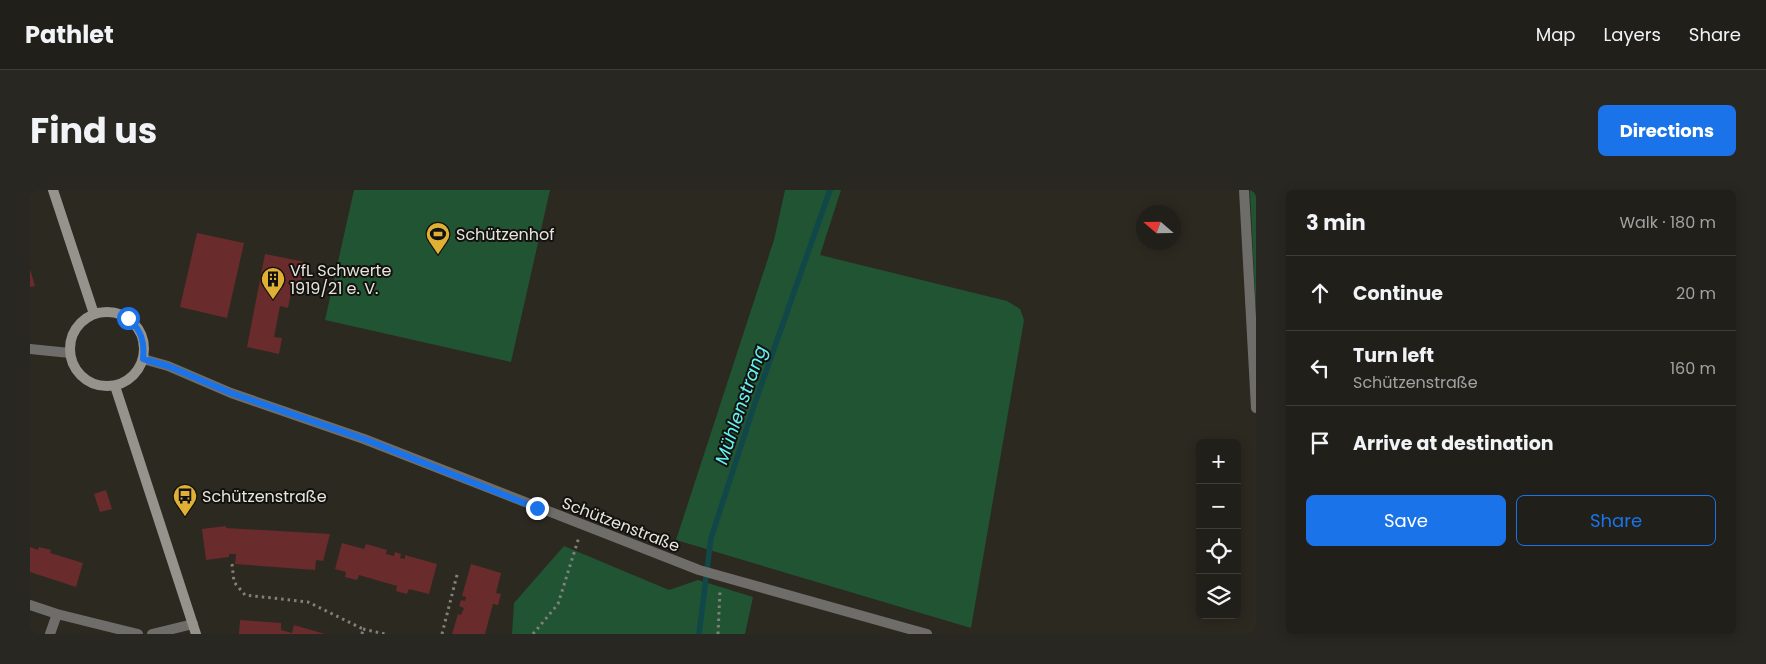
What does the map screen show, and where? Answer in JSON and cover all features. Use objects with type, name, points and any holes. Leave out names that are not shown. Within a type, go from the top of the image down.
[{"type":"main road","points":[[54,190],[94,314]]},
{"type":"main road","points":[[106,312],[128,318],[142,336],[144,347],[143,359],[137,371],[128,381],[115,386],[94,385],[85,380],[72,364],[70,343],[78,326],[94,314],[106,312]]},
{"type":"main road","points":[[115,386],[195,629]]},
{"type":"street","points":[[1244,190],[1256,408]]},
{"type":"street","points":[[30,349],[70,353]]},
{"type":"street","name":"Schützenstraße","points":[[143,359],[168,366],[231,393],[364,439],[698,570],[926,634]]},
{"type":"street","points":[[30,605],[57,614],[138,634]]},
{"type":"street","points":[[50,634],[57,614]]},
{"type":"street","points":[[152,634],[195,629]]},
{"type":"path","points":[[533,634],[558,604],[582,525]]},
{"type":"path","points":[[232,564],[234,582],[245,595],[308,602],[364,629],[385,634]]},
{"type":"path","points":[[442,634],[458,571]]},
{"type":"path","points":[[718,634],[721,577]]},
{"type":"path","points":[[362,634],[364,629]]},
{"type":"green space","name":"Schützenhof","points":[[354,190],[550,190],[511,362],[325,320]]},
{"type":"green space","points":[[785,190],[841,190],[820,255],[1007,301],[1020,309],[1024,320],[971,628],[676,540],[774,240]]},
{"type":"green space","points":[[1250,190],[1256,190],[1256,312]]},
{"type":"green space","points":[[564,546],[669,590],[698,580],[753,597],[745,634],[512,634],[514,603]]},
{"type":"building","points":[[197,233],[244,243],[227,318],[180,307]]},
{"type":"building","name":"VfL Schwerte 1919/21 e. V.","points":[[265,254],[305,262],[298,295],[291,293],[288,308],[280,306],[274,337],[282,338],[279,354],[247,347]]},
{"type":"building","points":[[30,269],[35,286],[30,287]]},
{"type":"building","points":[[106,490],[112,509],[100,512],[94,494]]},
{"type":"building","points":[[226,526],[226,528],[330,534],[323,561],[316,560],[315,570],[235,564],[236,554],[229,554],[229,557],[206,560],[202,529]]},
{"type":"building","points":[[342,543],[364,549],[366,544],[387,550],[386,554],[394,556],[395,552],[401,554],[400,558],[405,559],[405,555],[437,564],[429,594],[409,589],[407,594],[396,591],[397,586],[359,575],[357,580],[345,577],[346,572],[335,569]]},
{"type":"building","points":[[30,547],[38,550],[39,547],[51,550],[50,553],[83,563],[76,587],[30,572]]},
{"type":"building","points":[[471,564],[501,573],[496,593],[501,594],[498,605],[493,604],[485,634],[452,634],[458,614],[461,615],[464,608],[459,606],[461,600],[465,601],[466,597],[462,596]]},
{"type":"building","points":[[240,620],[281,623],[281,630],[292,633],[294,625],[325,634],[239,634]]},
{"type":"waterway","name":"Mühlenstrang","points":[[699,634],[711,538],[756,400],[830,190]]},
{"type":"place","name":"Schützenhof","points":[[438,255]]},
{"type":"place","name":"VfL Schwerte 1919/21 e. V.","points":[[273,300]]},
{"type":"place","name":"Schützenstraße","points":[[185,517]]},
{"type":"route","points":[[128,318],[142,336],[144,347],[143,359],[168,366],[231,393],[364,439],[537,508]]}]
